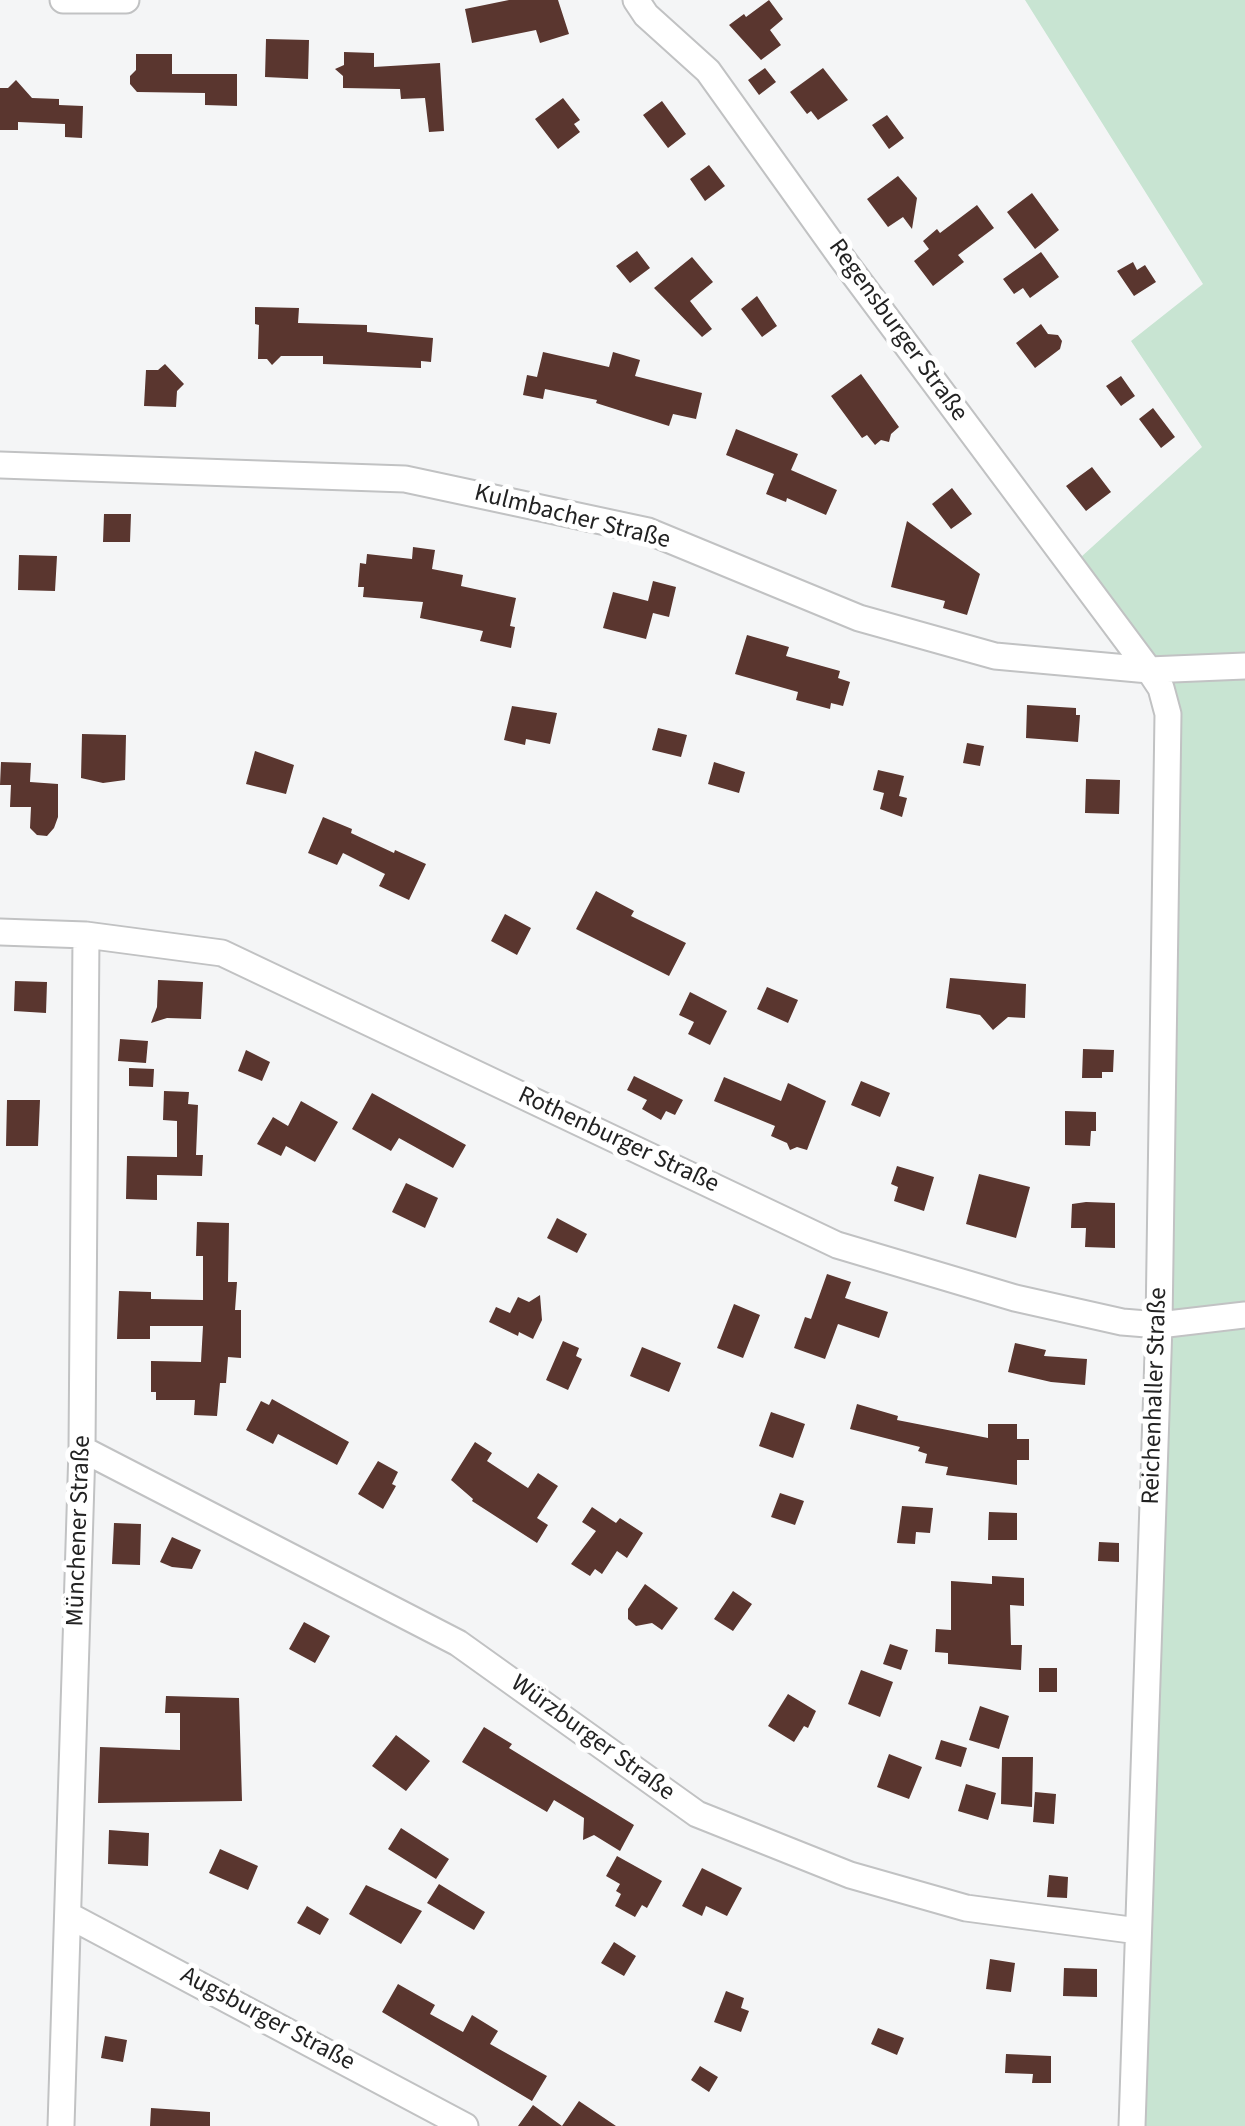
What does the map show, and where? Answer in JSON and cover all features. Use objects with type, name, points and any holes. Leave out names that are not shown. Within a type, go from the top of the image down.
[{"type":"street","points":[[63,0],[126,0]]},
{"type":"street","name":"Regensburger Straße","points":[[636,0],[646,15],[708,71],[1149,670]]},
{"type":"street","name":"Kulmbacher Straße","points":[[0,464],[406,479],[648,531],[859,618],[994,656],[1149,670],[1245,666]]},
{"type":"street","name":"Reichenhaller Straße","points":[[1132,2126],[1159,1324],[1168,714],[1161,688],[1149,670]]},
{"type":"street","name":"Rothenburger Straße","points":[[0,932],[86,935],[222,953],[838,1245],[1015,1298],[1122,1322],[1159,1324],[1245,1315]]},
{"type":"street","name":"Münchener Straße","points":[[61,2126],[82,1449],[86,935]]},
{"type":"street","name":"Würzburger Straße","points":[[82,1449],[458,1643],[697,1814],[850,1875],[966,1908],[1138,1932]]},
{"type":"street","name":"Augsburger Straße","points":[[68,1915],[465,2126]]},
{"type":"green space","points":[[1025,0],[1245,0],[1245,2126],[1131,2126],[1170,715],[1070,567],[1202,447],[1131,341],[1203,284]]},
{"type":"building","points":[[509,0],[558,0],[569,34],[540,43],[536,30],[472,43],[465,9]]},
{"type":"building","points":[[769,0],[783,19],[770,30],[781,45],[761,60],[729,25]]},
{"type":"building","points":[[266,39],[309,40],[308,79],[265,77]]},
{"type":"building","points":[[344,52],[374,53],[374,67],[440,63],[444,131],[429,132],[425,98],[401,99],[400,89],[343,88],[343,76],[335,69],[344,65]]},
{"type":"building","points":[[136,54],[172,54],[172,74],[237,74],[237,106],[205,105],[205,93],[137,92],[130,84],[130,76],[136,70]]},
{"type":"building","points":[[765,68],[776,82],[759,95],[748,80]]},
{"type":"building","points":[[823,68],[848,100],[818,120],[811,111],[807,114],[790,92]]},
{"type":"building","points":[[16,80],[32,98],[59,99],[59,105],[83,106],[82,138],[65,137],[65,124],[18,122],[18,130],[0,130],[0,88],[8,88]]},
{"type":"building","points":[[563,98],[580,120],[574,124],[580,132],[558,149],[535,119]]},
{"type":"building","points":[[662,101],[686,134],[668,148],[643,115]]},
{"type":"building","points":[[887,115],[904,138],[889,149],[872,125]]},
{"type":"building","points":[[709,165],[725,186],[705,201],[690,179]]},
{"type":"building","points":[[898,176],[917,198],[912,229],[903,217],[888,227],[867,199]]},
{"type":"building","points":[[1032,193],[1059,230],[1035,249],[1007,212]]},
{"type":"building","points":[[977,205],[994,228],[958,255],[964,262],[933,286],[914,261],[929,249],[923,241]]},
{"type":"building","points":[[637,251],[650,268],[630,283],[616,266]]},
{"type":"building","points":[[1041,252],[1059,277],[1030,298],[1023,288],[1014,294],[1003,279]]},
{"type":"building","points":[[692,257],[713,282],[690,301],[712,329],[702,337],[654,288]]},
{"type":"building","points":[[1133,262],[1137,270],[1145,265],[1156,282],[1134,296],[1117,271]]},
{"type":"building","points":[[757,296],[777,326],[762,337],[741,309]]},
{"type":"building","points":[[255,307],[299,308],[298,323],[367,325],[367,332],[433,338],[431,362],[421,361],[421,368],[323,364],[323,356],[281,356],[272,365],[267,359],[258,359]]},
{"type":"building","points":[[1041,324],[1048,334],[1058,335],[1062,341],[1060,349],[1035,368],[1016,343]]},
{"type":"building","points":[[543,352],[609,367],[613,352],[640,360],[635,376],[702,393],[696,419],[673,414],[669,426],[596,403],[597,400],[545,389],[543,399],[523,395],[527,375],[537,377]]},
{"type":"building","points":[[165,364],[184,384],[177,391],[176,407],[144,406],[146,370],[158,370]]},
{"type":"building","points":[[861,374],[899,427],[889,442],[881,440],[875,445],[867,435],[862,438],[831,396]]},
{"type":"building","points":[[1121,376],[1135,396],[1121,406],[1106,386]]},
{"type":"building","points":[[1153,408],[1175,437],[1161,448],[1139,419]]},
{"type":"building","points":[[736,429],[798,454],[791,470],[837,490],[826,515],[787,498],[786,502],[766,494],[774,474],[726,455]]},
{"type":"building","points":[[1092,467],[1111,492],[1086,511],[1066,486]]},
{"type":"building","points":[[952,488],[972,514],[951,529],[932,504]]},
{"type":"building","points":[[104,514],[131,514],[130,542],[103,542]]},
{"type":"building","points":[[907,521],[980,574],[967,615],[943,608],[945,601],[891,587]]},
{"type":"building","points":[[413,547],[435,550],[432,569],[463,575],[461,586],[516,598],[510,626],[515,627],[511,648],[480,641],[483,631],[420,618],[423,602],[363,597],[364,587],[358,587],[360,563],[366,564],[367,554],[412,559]]},
{"type":"building","points":[[19,555],[57,556],[55,591],[18,590]]},
{"type":"building","points":[[653,581],[676,587],[669,617],[653,613],[646,639],[603,628],[613,592],[648,601]]},
{"type":"building","points":[[747,635],[789,647],[786,656],[840,671],[838,678],[850,682],[843,706],[831,703],[830,709],[796,700],[798,692],[735,674]]},
{"type":"building","points":[[1027,705],[1076,708],[1076,715],[1080,715],[1078,742],[1026,738]]},
{"type":"building","points":[[512,706],[557,713],[550,744],[526,739],[525,745],[504,740]]},
{"type":"building","points":[[658,728],[687,735],[681,757],[652,750]]},
{"type":"building","points":[[82,734],[126,735],[125,780],[103,783],[81,778]]},
{"type":"building","points":[[967,743],[984,746],[980,766],[963,763]]},
{"type":"building","points":[[255,751],[294,765],[286,794],[246,784]]},
{"type":"building","points":[[1,762],[31,763],[30,782],[58,784],[58,817],[47,836],[37,835],[30,828],[31,807],[10,807],[11,785],[0,785]]},
{"type":"building","points":[[714,762],[745,772],[739,793],[708,784]]},
{"type":"building","points":[[878,770],[904,776],[899,796],[907,798],[902,817],[880,809],[884,793],[873,790]]},
{"type":"building","points":[[1086,779],[1120,780],[1119,814],[1085,813]]},
{"type":"building","points":[[323,817],[394,853],[395,850],[426,864],[409,900],[379,886],[385,874],[343,853],[337,865],[308,853]]},
{"type":"building","points":[[596,891],[634,911],[631,916],[686,943],[669,976],[576,929]]},
{"type":"building","points":[[505,914],[531,928],[517,955],[491,941]]},
{"type":"building","points":[[950,978],[1026,984],[1025,1018],[1008,1017],[993,1030],[980,1015],[946,1008]]},
{"type":"building","points":[[158,980],[203,982],[201,1019],[167,1018],[151,1023],[157,1007]]},
{"type":"building","points":[[15,981],[47,982],[46,1013],[14,1011]]},
{"type":"building","points":[[767,987],[798,1000],[788,1023],[757,1009]]},
{"type":"building","points":[[690,992],[727,1011],[710,1045],[688,1034],[694,1022],[679,1015]]},
{"type":"building","points":[[120,1039],[148,1041],[146,1063],[118,1061]]},
{"type":"building","points":[[1083,1049],[1114,1050],[1113,1072],[1102,1072],[1102,1078],[1082,1078]]},
{"type":"building","points":[[246,1050],[270,1062],[262,1081],[238,1071]]},
{"type":"building","points":[[129,1068],[154,1069],[153,1087],[129,1086]]},
{"type":"building","points":[[634,1076],[683,1100],[675,1115],[666,1111],[661,1120],[642,1109],[647,1100],[627,1090]]},
{"type":"building","points":[[724,1077],[781,1101],[788,1083],[826,1101],[807,1150],[790,1150],[787,1143],[771,1136],[775,1126],[714,1101]]},
{"type":"building","points":[[861,1081],[890,1093],[880,1117],[851,1105]]},
{"type":"building","points":[[164,1091],[189,1092],[188,1104],[198,1105],[196,1155],[203,1155],[202,1176],[157,1175],[157,1200],[126,1199],[127,1156],[177,1157],[177,1121],[163,1120]]},
{"type":"building","points":[[372,1093],[466,1145],[453,1168],[399,1138],[391,1151],[352,1129]]},
{"type":"building","points":[[7,1100],[40,1100],[38,1146],[6,1146]]},
{"type":"building","points":[[301,1101],[338,1122],[315,1162],[286,1146],[281,1156],[257,1144],[273,1117],[288,1126]]},
{"type":"building","points":[[1065,1111],[1096,1112],[1096,1131],[1091,1131],[1090,1146],[1065,1145]]},
{"type":"building","points":[[897,1166],[934,1177],[924,1211],[894,1201],[898,1187],[891,1184]]},
{"type":"building","points":[[979,1174],[1030,1187],[1016,1238],[966,1224]]},
{"type":"building","points":[[406,1183],[438,1198],[425,1228],[392,1212]]},
{"type":"building","points":[[1115,1203],[1115,1248],[1085,1247],[1086,1228],[1071,1228],[1072,1204]]},
{"type":"building","points":[[557,1218],[587,1234],[577,1253],[547,1238]]},
{"type":"building","points":[[197,1222],[229,1223],[228,1282],[237,1282],[235,1310],[241,1310],[241,1358],[228,1357],[226,1383],[220,1383],[217,1416],[194,1415],[195,1400],[156,1400],[156,1392],[151,1392],[151,1361],[201,1362],[203,1326],[150,1326],[150,1339],[117,1339],[119,1291],[151,1292],[151,1299],[203,1300],[203,1256],[196,1256]]},
{"type":"building","points":[[827,1274],[851,1282],[845,1298],[888,1312],[879,1338],[838,1324],[825,1359],[794,1348],[805,1317],[811,1319]]},
{"type":"building","points":[[540,1295],[542,1320],[533,1339],[489,1322],[496,1307],[510,1313],[518,1297],[529,1302]]},
{"type":"building","points":[[734,1304],[760,1315],[743,1358],[717,1348]]},
{"type":"building","points":[[563,1341],[579,1348],[576,1356],[582,1359],[568,1390],[546,1380]]},
{"type":"building","points":[[1015,1343],[1046,1350],[1044,1356],[1087,1359],[1085,1385],[1008,1372]]},
{"type":"building","points":[[642,1347],[681,1363],[669,1392],[630,1376]]},
{"type":"building","points":[[272,1399],[349,1442],[337,1465],[278,1434],[273,1444],[246,1430],[261,1401],[269,1405]]},
{"type":"building","points":[[857,1404],[898,1416],[897,1420],[988,1438],[988,1424],[1017,1424],[1017,1439],[1029,1439],[1029,1460],[1017,1460],[1017,1485],[946,1475],[948,1467],[925,1463],[927,1454],[918,1451],[920,1447],[850,1429]]},
{"type":"building","points":[[771,1412],[805,1424],[793,1458],[759,1446]]},
{"type":"building","points":[[475,1442],[492,1453],[487,1461],[528,1488],[538,1473],[558,1486],[537,1518],[548,1525],[537,1543],[472,1501],[451,1480]]},
{"type":"building","points":[[378,1461],[398,1472],[392,1484],[396,1486],[383,1509],[358,1494]]},
{"type":"building","points":[[780,1493],[804,1501],[795,1525],[771,1517]]},
{"type":"building","points":[[902,1506],[933,1508],[930,1533],[916,1532],[915,1544],[897,1543]]},
{"type":"building","points":[[592,1507],[616,1523],[620,1518],[643,1533],[627,1558],[617,1551],[602,1574],[595,1569],[590,1576],[571,1564],[596,1531],[582,1522]]},
{"type":"building","points":[[989,1512],[1017,1513],[1017,1540],[988,1540]]},
{"type":"building","points":[[114,1523],[141,1524],[140,1565],[112,1564]]},
{"type":"building","points":[[172,1537],[201,1550],[192,1569],[160,1562]]},
{"type":"building","points":[[1099,1542],[1119,1543],[1119,1562],[1098,1561]]},
{"type":"building","points":[[992,1576],[1024,1578],[1024,1606],[1010,1605],[1011,1645],[1022,1645],[1021,1670],[948,1664],[948,1653],[935,1652],[936,1629],[951,1630],[951,1581],[992,1584]]},
{"type":"building","points":[[645,1584],[678,1608],[662,1630],[652,1623],[636,1626],[628,1619],[628,1609]]},
{"type":"building","points":[[733,1591],[752,1604],[733,1631],[714,1619]]},
{"type":"building","points":[[304,1622],[330,1636],[315,1663],[289,1649]]},
{"type":"building","points":[[890,1644],[908,1650],[901,1670],[883,1664]]},
{"type":"building","points":[[1039,1668],[1057,1668],[1057,1692],[1039,1692]]},
{"type":"building","points":[[861,1670],[893,1682],[880,1717],[848,1704]]},
{"type":"building","points":[[788,1694],[816,1711],[808,1728],[804,1726],[794,1742],[768,1726]]},
{"type":"building","points":[[166,1696],[239,1698],[242,1801],[98,1803],[100,1747],[180,1750],[180,1713],[165,1713]]},
{"type":"building","points":[[980,1706],[1009,1716],[999,1749],[969,1740]]},
{"type":"building","points":[[484,1727],[512,1744],[509,1748],[634,1825],[620,1851],[594,1835],[583,1840],[584,1818],[554,1800],[547,1812],[462,1762]]},
{"type":"building","points":[[396,1735],[430,1761],[406,1791],[372,1766]]},
{"type":"building","points":[[941,1740],[967,1748],[961,1767],[935,1759]]},
{"type":"building","points":[[889,1754],[922,1767],[909,1799],[877,1787]]},
{"type":"building","points":[[1002,1757],[1033,1757],[1032,1807],[1001,1804]]},
{"type":"building","points":[[966,1784],[996,1793],[988,1820],[958,1811]]},
{"type":"building","points":[[1035,1792],[1056,1794],[1054,1824],[1033,1822]]},
{"type":"building","points":[[401,1828],[449,1859],[436,1879],[388,1849]]},
{"type":"building","points":[[109,1830],[149,1833],[148,1866],[108,1864]]},
{"type":"building","points":[[220,1849],[258,1866],[248,1890],[209,1873]]},
{"type":"building","points":[[617,1856],[662,1881],[647,1908],[642,1905],[635,1917],[615,1906],[621,1894],[616,1891],[620,1884],[606,1876]]},
{"type":"building","points":[[702,1868],[742,1888],[727,1916],[706,1906],[702,1916],[682,1906]]},
{"type":"building","points":[[1049,1875],[1068,1877],[1067,1898],[1047,1897]]},
{"type":"building","points":[[439,1884],[485,1912],[474,1930],[427,1903]]},
{"type":"building","points":[[366,1885],[422,1911],[401,1944],[349,1914]]},
{"type":"building","points":[[307,1906],[329,1919],[320,1935],[297,1923]]},
{"type":"building","points":[[614,1942],[636,1956],[624,1976],[601,1963]]},
{"type":"building","points":[[990,1959],[1015,1963],[1011,1992],[986,1989]]},
{"type":"building","points":[[1064,1968],[1097,1969],[1097,1997],[1063,1996]]},
{"type":"building","points":[[398,1984],[435,2005],[430,2014],[463,2032],[472,2015],[498,2031],[490,2044],[547,2076],[532,2101],[382,2012]]},
{"type":"building","points":[[726,1991],[744,1998],[741,2008],[749,2011],[741,2032],[714,2022]]},
{"type":"building","points":[[878,2028],[904,2038],[897,2055],[871,2044]]},
{"type":"building","points":[[105,2036],[127,2040],[123,2062],[101,2058]]},
{"type":"building","points":[[1006,2054],[1051,2056],[1051,2083],[1032,2083],[1033,2074],[1005,2073]]},
{"type":"building","points":[[700,2066],[718,2077],[709,2092],[691,2080]]},
{"type":"building","points":[[579,2101],[616,2126],[562,2126]]},
{"type":"building","points":[[533,2105],[562,2126],[518,2126]]},
{"type":"building","points":[[151,2108],[210,2112],[210,2126],[150,2126]]}]
